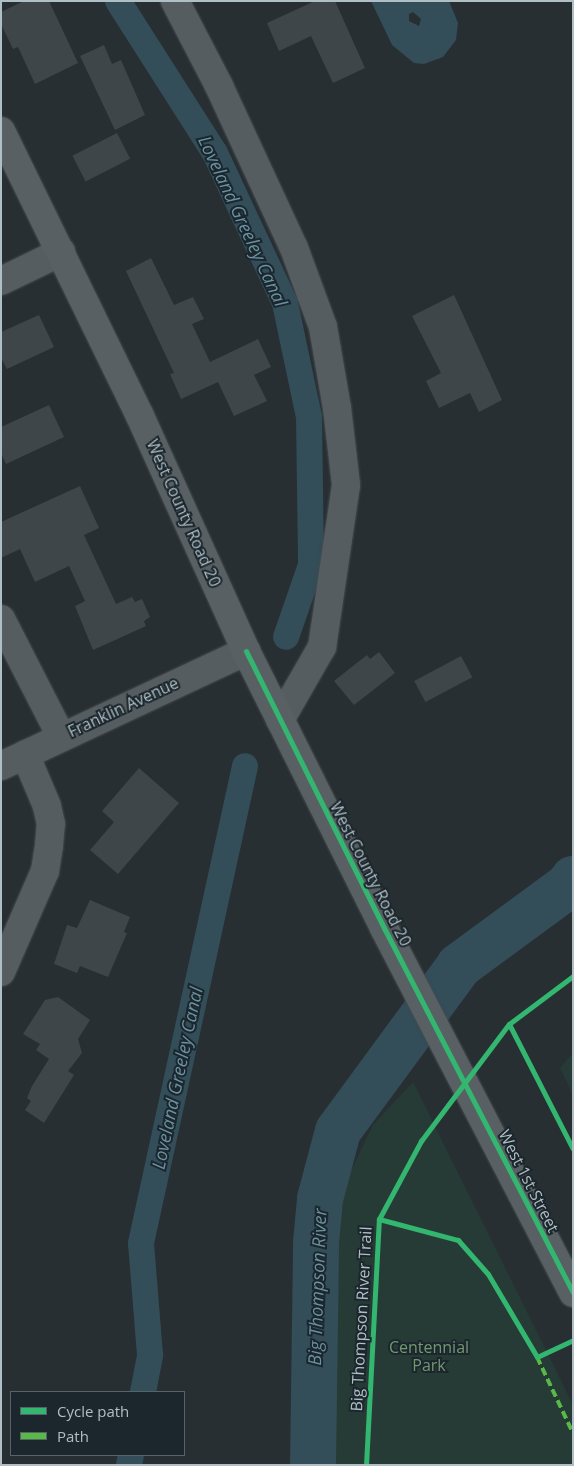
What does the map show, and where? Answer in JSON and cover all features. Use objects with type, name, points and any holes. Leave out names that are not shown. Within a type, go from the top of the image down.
[{"type":"main road","name":"West County Road 20","points":[[1,131],[140,416],[246,651],[384,928],[477,1107]]},
{"type":"main road","name":"West 1st Street","points":[[477,1107],[573,1293]]},
{"type":"street","points":[[174,1],[218,86],[294,248],[322,327],[337,408],[346,485],[324,638],[322,647],[280,720]]},
{"type":"street","points":[[1,280],[61,252]]},
{"type":"street","points":[[1,619],[61,736]]},
{"type":"street","name":"Franklin Avenue","points":[[13,760],[246,651]]},
{"type":"street","points":[[1,972],[44,871],[51,824],[47,806],[13,760]]},
{"type":"green space","points":[[573,1053],[573,1095],[560,1068]]},
{"type":"green space","name":"Centennial Park","points":[[413,1082],[573,1405],[573,1465],[319,1465],[322,1294],[326,1259],[345,1183],[373,1125]]},
{"type":"water","points":[[371,1],[449,1],[458,23],[456,40],[443,57],[424,64],[414,63],[392,45]],"holes":[[[413,12],[421,19],[419,26],[409,21],[409,14]]]},
{"type":"building","points":[[24,1],[49,1],[78,63],[35,84],[18,47],[13,49],[1,24],[1,12]]},
{"type":"building","points":[[315,1],[335,1],[365,68],[333,83],[311,36],[279,51],[267,23]]},
{"type":"building","points":[[104,45],[112,64],[121,60],[145,115],[115,130],[80,56]]},
{"type":"building","points":[[117,133],[130,159],[86,182],[72,156]]},
{"type":"building","points":[[151,258],[174,305],[193,297],[204,319],[192,324],[210,362],[258,339],[271,367],[254,375],[267,401],[234,416],[218,382],[181,399],[170,374],[174,373],[126,271]]},
{"type":"building","points":[[454,295],[502,400],[479,412],[470,393],[439,408],[426,381],[441,373],[412,316]]},
{"type":"building","points":[[39,315],[54,347],[7,369],[1,358],[1,332]]},
{"type":"building","points":[[49,405],[64,437],[6,464],[1,453],[1,427]]},
{"type":"building","points":[[80,486],[99,528],[84,535],[116,604],[132,597],[135,602],[142,599],[150,617],[144,621],[146,626],[93,650],[75,606],[85,601],[69,566],[35,582],[20,549],[1,558],[1,522]]},
{"type":"building","points":[[379,652],[395,673],[354,705],[334,681],[367,655],[370,659]]},
{"type":"building","points":[[461,656],[472,677],[425,702],[414,681]]},
{"type":"building","points":[[139,768],[179,803],[118,874],[90,850],[114,822],[102,811]]},
{"type":"building","points":[[90,900],[130,917],[124,932],[127,933],[108,977],[80,966],[77,973],[54,964],[67,925],[77,928]]},
{"type":"building","points":[[58,997],[90,1020],[78,1039],[82,1053],[68,1071],[74,1075],[44,1123],[25,1110],[31,1101],[27,1098],[32,1086],[49,1059],[36,1050],[40,1044],[23,1034],[45,1000]]},
{"type":"waterway","name":"Loveland Greeley Canal","points":[[118,1],[215,153],[285,303],[309,417],[311,565],[286,637]]},
{"type":"waterway","name":"Loveland Greeley Canal","points":[[143,1391],[150,1355],[141,1243],[245,766]]},
{"type":"waterway","name":"Big Thompson River","points":[[313,1465],[316,1243],[320,1199],[338,1131],[459,966],[568,886],[573,879]]},
{"type":"waterway","name":"Loveland Greeley Canal","points":[[129,1465],[131,1456]]},
{"type":"marked path","points":[[537,1357],[573,1433]]},
{"type":"cycle path","points":[[246,651],[384,928],[573,1293]]},
{"type":"cycle path","name":"Big Thompson River Trail","points":[[366,1465],[379,1219],[421,1141],[509,1024],[573,976]]},
{"type":"cycle path","points":[[509,1024],[573,1149]]},
{"type":"cycle path","name":"Big Thompson River Trail","points":[[379,1219],[458,1240],[488,1274],[537,1357],[573,1340]]}]
